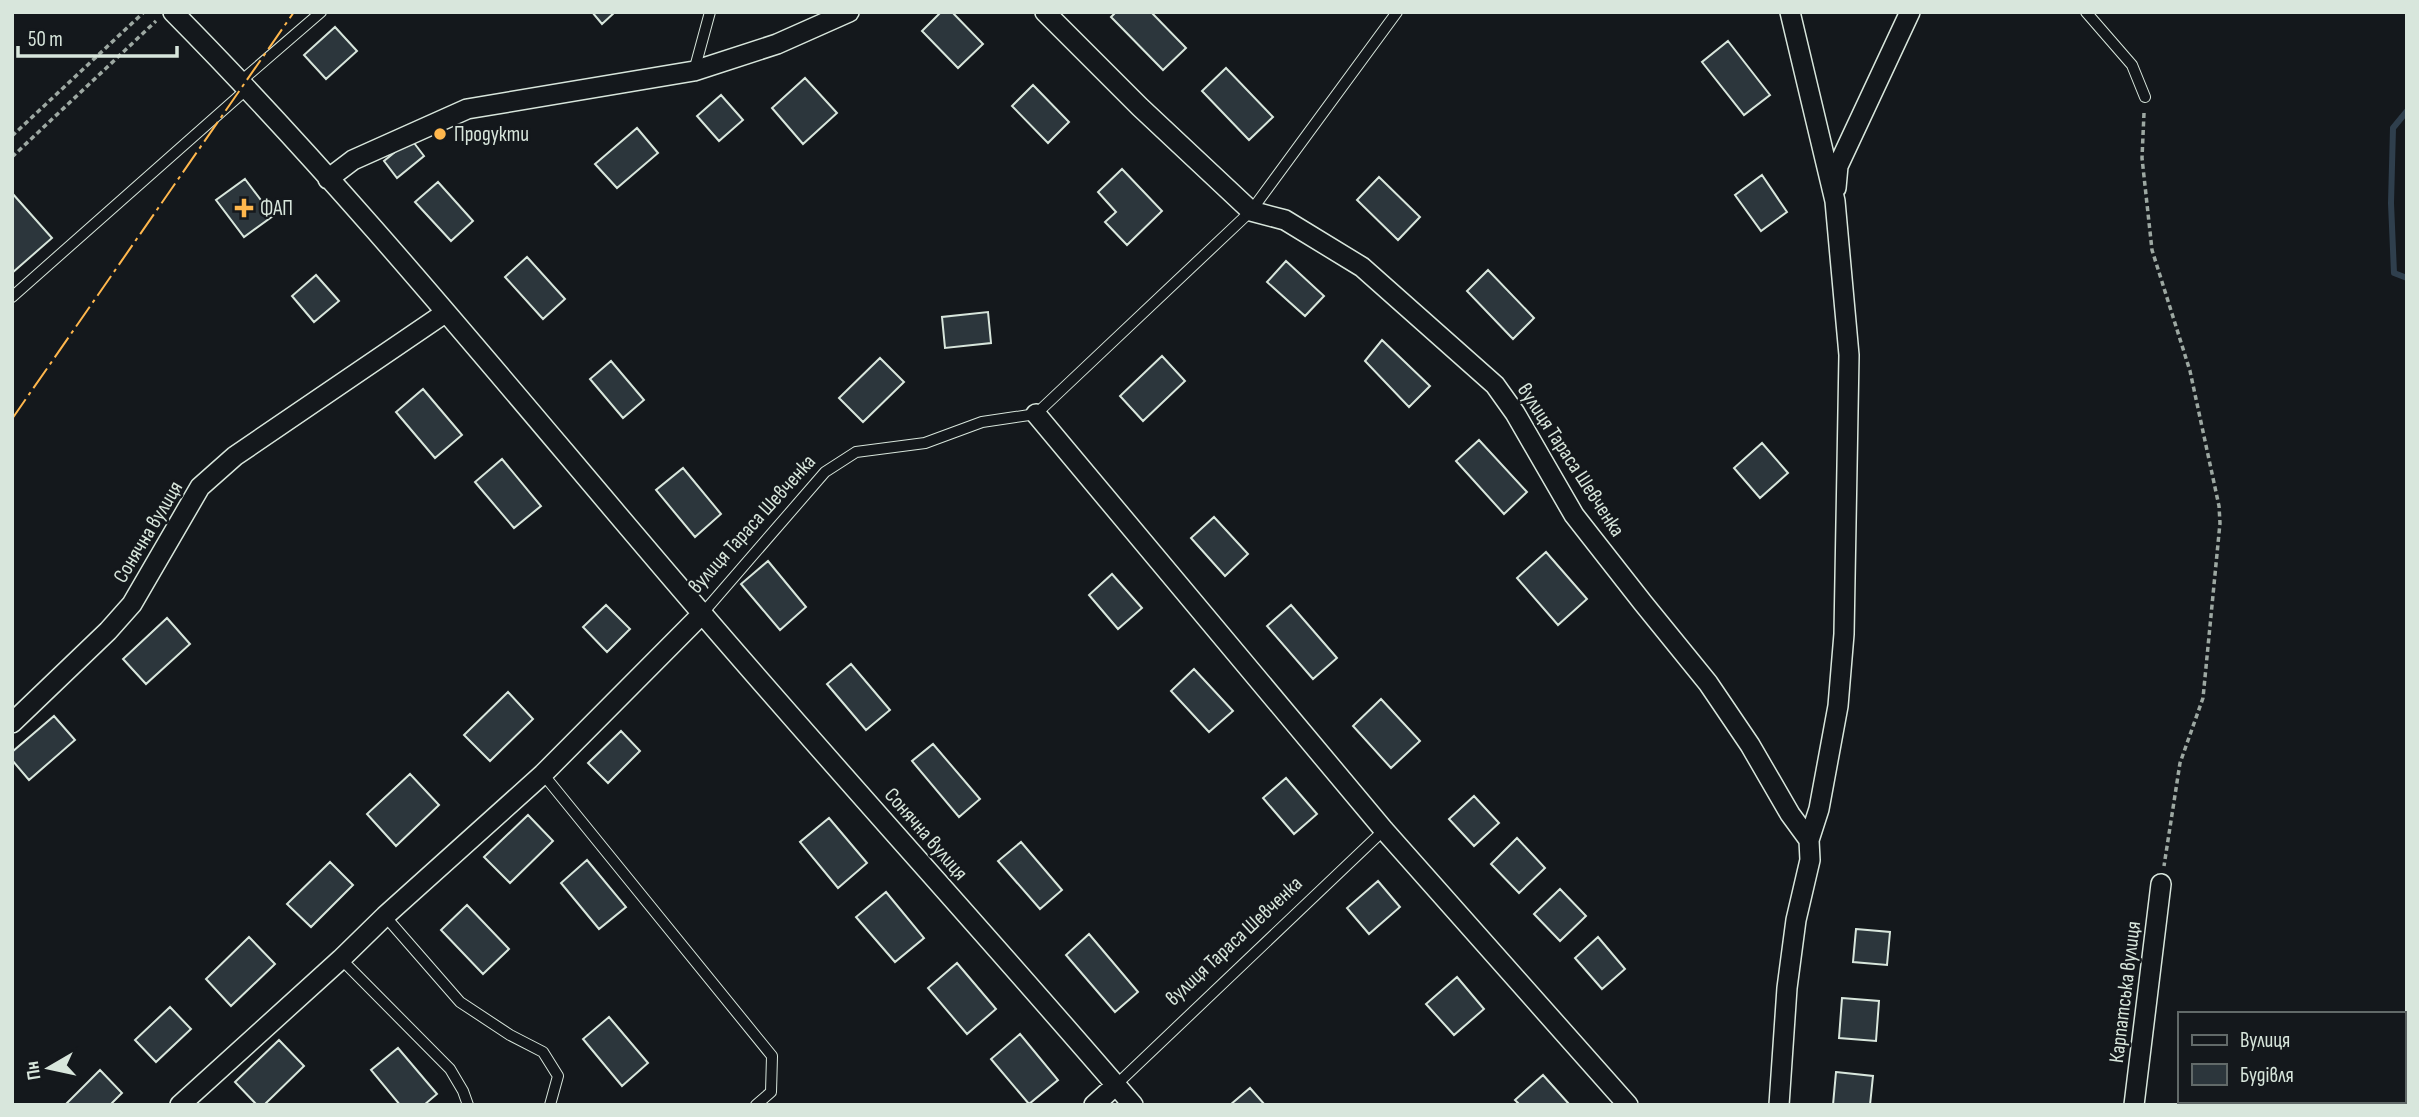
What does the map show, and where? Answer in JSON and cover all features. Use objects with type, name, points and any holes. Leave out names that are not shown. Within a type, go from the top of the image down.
[{"type":"street","name":"Сонячна вулиця","points":[[173,12],[328,178],[702,614],[1133,1105]]},
{"type":"street","points":[[328,178],[353,160],[467,109],[694,71],[777,44],[849,12]]},
{"type":"street","name":"вулиця Тараса Шевченка","points":[[1045,12],[1140,107],[1251,211],[1285,220],[1362,267],[1495,385],[1515,413],[1574,515],[1709,683],[1809,840]]},
{"type":"street","points":[[1779,1105],[1787,988],[1796,920],[1810,860],[1809,840],[1819,809],[1838,706],[1844,634],[1849,355],[1835,201],[1790,12]]},
{"type":"street","points":[[1835,201],[1838,166],[1910,12]]},
{"type":"street","name":"Сонячна вулиця","points":[[12,723],[108,631],[132,604],[200,486],[235,456],[445,313]]},
{"type":"street","points":[[1036,414],[1384,830],[1628,1105]]},
{"type":"street","points":[[180,1105],[341,959],[384,916],[543,774],[702,614]]},
{"type":"street","name":"Карпатська вулиця","points":[[2134,1105],[2161,884]]},
{"type":"street","points":[[1094,1105],[1116,1085]]},
{"type":"lane","points":[[12,297],[321,12]]},
{"type":"lane","points":[[694,71],[710,12]]},
{"type":"lane","points":[[1036,414],[1251,211],[1397,12]]},
{"type":"lane","points":[[2086,12],[2132,65],[2145,97]]},
{"type":"lane","name":"вулиця Тараса Шевченка","points":[[702,614],[825,472],[856,452],[925,443],[982,422],[1036,414]]},
{"type":"lane","points":[[543,774],[772,1056],[771,1092],[756,1105]]},
{"type":"lane","name":"вулиця Тараса Шевченка","points":[[1116,1085],[1384,830]]},
{"type":"lane","points":[[384,916],[460,1002],[490,1023],[543,1052],[558,1076],[550,1105]]},
{"type":"lane","points":[[341,959],[450,1069],[468,1105]]},
{"type":"path","points":[[12,136],[144,12]]},
{"type":"path","points":[[12,157],[165,12]]},
{"type":"path","points":[[2145,97],[2142,158],[2152,250],[2190,371],[2219,506],[2220,523],[2203,698],[2180,763],[2161,884]]},
{"type":"building","points":[[592,12],[615,12],[602,24]]},
{"type":"building","points":[[941,12],[952,12],[983,44],[958,68],[922,31]]},
{"type":"building","points":[[1116,12],[1151,12],[1186,48],[1163,70],[1111,17]]},
{"type":"building","points":[[335,27],[357,51],[326,79],[304,55]]},
{"type":"building","points":[[1728,41],[1770,95],[1744,115],[1702,62]]},
{"type":"building","points":[[1226,68],[1273,117],[1249,140],[1202,91]]},
{"type":"building","points":[[805,78],[837,113],[803,144],[772,108]]},
{"type":"building","points":[[1033,85],[1069,122],[1048,143],[1012,106]]},
{"type":"building","points":[[721,95],[743,120],[719,141],[697,116]]},
{"type":"building","points":[[637,128],[658,153],[617,188],[595,164]]},
{"type":"building","points":[[411,139],[424,156],[397,178],[384,161]]},
{"type":"building","points":[[1122,169],[1162,211],[1127,245],[1105,222],[1116,212],[1098,192]]},
{"type":"building","points":[[1762,175],[1787,212],[1761,231],[1735,195]]},
{"type":"building","points":[[1379,177],[1420,217],[1398,240],[1357,200]]},
{"type":"building","name":"ФАП","points":[[245,179],[273,216],[244,237],[216,200]]},
{"type":"building","points":[[438,182],[473,221],[451,241],[415,202]]},
{"type":"building","points":[[12,193],[52,238],[12,273]]},
{"type":"building","points":[[527,257],[565,299],[543,319],[505,277]]},
{"type":"building","points":[[1286,261],[1324,296],[1305,316],[1267,282]]},
{"type":"building","points":[[1488,270],[1534,318],[1513,339],[1467,291]]},
{"type":"building","points":[[316,275],[339,301],[314,322],[292,296]]},
{"type":"building","points":[[988,312],[991,343],[945,348],[942,317]]},
{"type":"building","points":[[1382,340],[1430,386],[1409,407],[1365,361]]},
{"type":"building","points":[[1162,356],[1185,381],[1143,421],[1120,396]]},
{"type":"building","points":[[880,358],[904,382],[863,422],[839,398]]},
{"type":"building","points":[[611,361],[644,400],[623,418],[590,379]]},
{"type":"building","points":[[423,389],[462,435],[435,458],[396,412]]},
{"type":"building","points":[[1479,440],[1527,492],[1504,514],[1456,461]]},
{"type":"building","points":[[1762,443],[1788,473],[1760,498],[1734,468]]},
{"type":"building","points":[[502,459],[541,506],[514,528],[475,482]]},
{"type":"building","points":[[683,468],[721,514],[695,537],[656,490]]},
{"type":"building","points":[[1214,517],[1248,554],[1225,576],[1191,538]]},
{"type":"building","points":[[1546,552],[1587,599],[1558,625],[1517,578]]},
{"type":"building","points":[[768,561],[806,607],[780,630],[741,584]]},
{"type":"building","points":[[1112,574],[1142,608],[1118,629],[1089,595]]},
{"type":"building","points":[[606,605],[630,629],[607,652],[583,627]]},
{"type":"building","points":[[1291,605],[1337,658],[1313,679],[1267,626]]},
{"type":"building","points":[[167,618],[190,644],[146,684],[123,659]]},
{"type":"building","points":[[851,664],[890,710],[866,730],[827,684]]},
{"type":"building","points":[[1194,669],[1233,711],[1209,732],[1171,691]]},
{"type":"building","points":[[508,692],[533,719],[490,761],[464,735]]},
{"type":"building","points":[[1381,699],[1420,741],[1391,768],[1353,726]]},
{"type":"building","points":[[54,716],[75,740],[29,780],[12,760],[12,752]]},
{"type":"building","points":[[621,731],[640,751],[608,783],[588,763]]},
{"type":"building","points":[[933,744],[980,799],[959,817],[912,761]]},
{"type":"building","points":[[410,774],[439,805],[396,846],[367,814]]},
{"type":"building","points":[[1286,778],[1317,814],[1294,834],[1263,798]]},
{"type":"building","points":[[1474,796],[1499,823],[1474,846],[1449,819]]},
{"type":"building","points":[[528,815],[553,841],[510,883],[484,857]]},
{"type":"building","points":[[829,818],[867,863],[838,888],[800,842]]},
{"type":"building","points":[[1517,838],[1545,868],[1519,893],[1491,864]]},
{"type":"building","points":[[1021,842],[1062,890],[1040,909],[998,861]]},
{"type":"building","points":[[587,860],[626,907],[599,929],[561,883]]},
{"type":"building","points":[[330,862],[353,885],[311,927],[287,904]]},
{"type":"building","points":[[1378,881],[1400,907],[1369,934],[1347,908]]},
{"type":"building","points":[[1560,889],[1586,916],[1560,941],[1534,914]]},
{"type":"building","points":[[886,892],[924,938],[895,962],[856,917]]},
{"type":"building","points":[[467,905],[509,949],[483,974],[441,930]]},
{"type":"building","points":[[1856,929],[1890,932],[1887,965],[1853,962]]},
{"type":"building","points":[[1089,934],[1138,992],[1115,1012],[1066,955]]},
{"type":"building","points":[[249,937],[275,964],[231,1006],[206,979]]},
{"type":"building","points":[[1598,937],[1625,969],[1602,989],[1575,958]]},
{"type":"building","points":[[957,963],[996,1009],[967,1034],[928,988]]},
{"type":"building","points":[[1457,977],[1484,1009],[1454,1035],[1426,1004]]},
{"type":"building","points":[[1842,998],[1879,1001],[1876,1041],[1839,1038]]},
{"type":"building","points":[[170,1007],[191,1029],[156,1062],[135,1040]]},
{"type":"building","points":[[609,1017],[648,1063],[622,1086],[583,1039]]},
{"type":"building","points":[[1020,1034],[1058,1080],[1029,1104],[991,1059]]},
{"type":"building","points":[[279,1040],[304,1066],[264,1105],[257,1105],[235,1082]]},
{"type":"building","points":[[398,1048],[437,1094],[424,1105],[400,1105],[371,1070]]},
{"type":"building","points":[[100,1070],[122,1093],[110,1105],[65,1105]]},
{"type":"building","points":[[1836,1072],[1873,1076],[1870,1105],[1833,1105]]},
{"type":"building","points":[[1543,1075],[1568,1105],[1520,1105],[1515,1100]]},
{"type":"building","points":[[1250,1088],[1265,1105],[1230,1105]]},
{"type":"waterway","points":[[2407,111],[2393,128],[2391,203],[2394,273],[2407,278]]},
{"type":"power","points":[[12,419],[294,12]]},
{"type":"place","name":"Продукти","points":[[440,134]]},
{"type":"place","name":"ФАП","points":[[244,208]]}]
